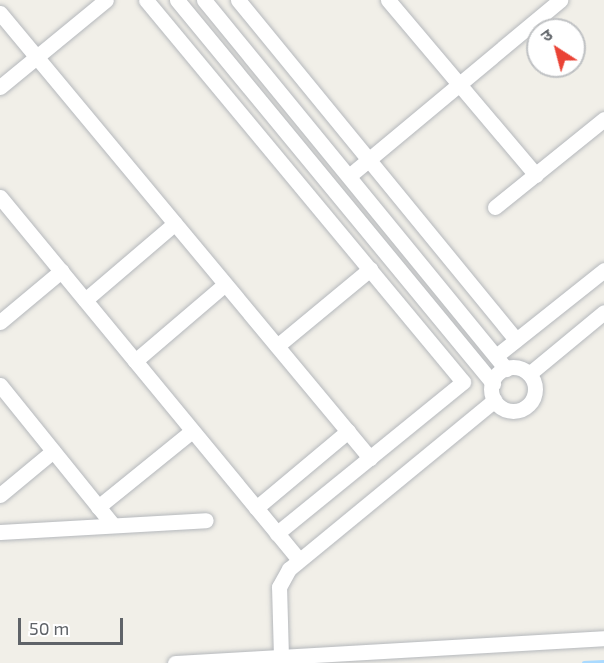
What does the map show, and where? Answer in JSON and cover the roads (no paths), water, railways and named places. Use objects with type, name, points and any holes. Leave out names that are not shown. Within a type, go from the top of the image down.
[{"type":"street","points":[[0,87],[106,0]]},
{"type":"street","points":[[146,0],[463,382],[277,533]]},
{"type":"street","points":[[177,0],[493,383],[495,400]]},
{"type":"street","points":[[204,0],[506,369]]},
{"type":"street","points":[[238,0],[516,340]]},
{"type":"street","points":[[388,0],[536,175]]},
{"type":"street","points":[[349,176],[554,2]]},
{"type":"street","points":[[0,13],[370,458]]},
{"type":"street","points":[[495,207],[604,119]]},
{"type":"street","points":[[0,197],[299,560]]},
{"type":"street","points":[[85,300],[175,223]]},
{"type":"street","points":[[277,346],[370,269]]},
{"type":"street","points":[[496,356],[604,270]]},
{"type":"street","points":[[0,322],[61,271]]},
{"type":"street","points":[[135,361],[225,284]]},
{"type":"street","points":[[529,374],[604,312]]},
{"type":"street","points":[[493,383],[506,369],[522,369],[529,374],[535,390],[529,405],[513,411],[495,400]]},
{"type":"street","points":[[0,385],[113,525]]},
{"type":"street","points":[[281,657],[279,587],[289,568],[495,400]]},
{"type":"street","points":[[98,507],[192,431]]},
{"type":"street","points":[[256,508],[348,431]]},
{"type":"street","points":[[0,495],[53,451]]},
{"type":"street","points":[[0,532],[206,520]]},
{"type":"street","points":[[175,663],[604,638]]},
{"type":"waterway","points":[[584,663],[604,662]]}]
